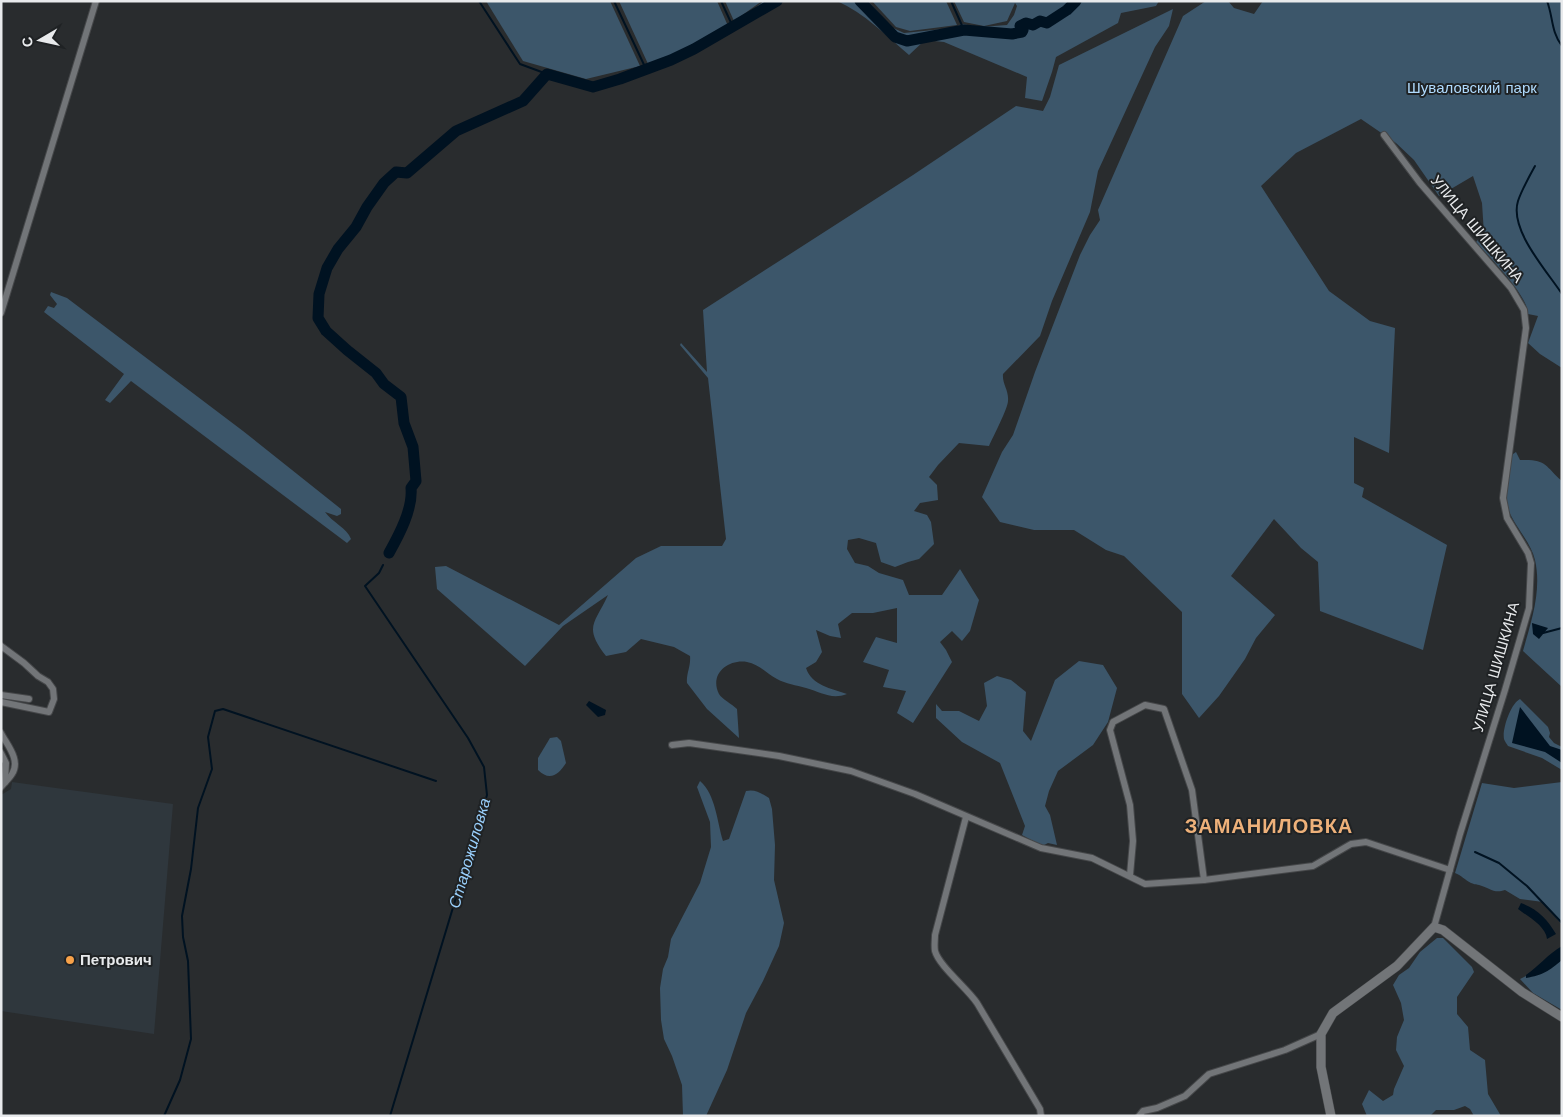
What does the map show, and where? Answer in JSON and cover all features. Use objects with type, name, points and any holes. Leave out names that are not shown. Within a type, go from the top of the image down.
[{"type":"street","points":[[1,312],[96,1]]},
{"type":"street","name":"УЛИЦА ШИШКИНА","points":[[1331,1116],[1320,1067],[1321,1034],[1333,1013],[1397,966],[1434,927],[1527,615],[1530,596],[1531,563],[1528,553],[1507,518],[1503,498],[1526,328],[1524,310],[1511,288],[1420,183],[1384,135]]},
{"type":"street","points":[[1,646],[48,682],[53,689],[54,698],[49,712],[1,702]]},
{"type":"street","points":[[1,695],[29,699]]},
{"type":"street","points":[[1130,875],[1133,841],[1130,805],[1110,730],[1113,722],[1145,705],[1164,709],[1172,726],[1192,790],[1204,880]]},
{"type":"street","points":[[1,733],[14,756],[15,764],[13,773],[3,784]]},
{"type":"street","points":[[672,745],[689,743],[725,748],[779,756],[851,771],[915,794],[1041,848],[1092,858],[1145,884],[1204,880],[1313,866],[1351,844],[1366,842],[1450,870]]},
{"type":"street","points":[[1,753],[6,763],[3,784]]},
{"type":"street","points":[[966,817],[934,949],[938,958],[977,1003],[1040,1109],[1041,1116]]},
{"type":"street","points":[[1434,927],[1443,930],[1522,992],[1562,1017]]},
{"type":"street","points":[[1139,1116],[1143,1111],[1157,1108],[1185,1096],[1209,1074],[1285,1050],[1321,1034]]},
{"type":"shaded area","points":[[1532,623],[1548,628],[1539,639],[1533,634]]},
{"type":"shaded area","points":[[589,701],[606,710],[605,715],[598,717],[586,705]]},
{"type":"shaded area","points":[[1520,707],[1550,746],[1562,750],[1562,763],[1545,752],[1512,743]]},
{"type":"shaded area","points":[[12,782],[173,804],[154,1034],[1,1011],[1,795],[11,789]]},
{"type":"shaded area","points":[[1521,903],[1541,915],[1556,934],[1547,939],[1540,926],[1518,909]]},
{"type":"shaded area","points":[[1562,946],[1562,960],[1546,972],[1526,978],[1526,975]]},
{"type":"green space","points":[[486,1],[610,1],[640,66],[586,79],[523,61]]},
{"type":"green space","points":[[619,1],[717,1],[728,26],[724,29],[733,25],[764,1],[783,1],[710,45],[673,61],[629,75],[649,66]]},
{"type":"green space","points":[[725,1],[762,1],[734,21]]},
{"type":"green space","points":[[837,1],[868,1],[891,27],[904,33],[953,28],[962,24],[980,27],[1007,25],[1014,15],[1017,6],[1015,3],[1007,21],[984,26],[964,22],[954,1],[1159,1],[1156,6],[1121,13],[1118,23],[1056,57],[1042,101],[1025,98],[1027,77],[944,42],[925,40],[909,55],[866,18]]},
{"type":"green space","points":[[872,1],[946,1],[957,25],[910,31],[896,27]]},
{"type":"green space","name":"Шуваловский парк","points":[[1206,1],[1228,1],[1234,8],[1254,14],[1263,1],[1562,1],[1562,368],[1540,354],[1528,343],[1538,316],[1528,314],[1522,297],[1515,287],[1476,242],[1484,234],[1482,203],[1473,176],[1439,196],[1414,160],[1396,143],[1361,119],[1296,153],[1261,186],[1329,291],[1370,321],[1395,328],[1389,453],[1354,437],[1354,483],[1364,488],[1362,497],[1447,545],[1423,650],[1320,611],[1318,562],[1301,548],[1274,519],[1231,576],[1275,615],[1256,638],[1245,659],[1219,696],[1199,718],[1182,694],[1182,612],[1124,556],[1106,550],[1074,530],[1034,530],[1000,522],[982,497],[1002,452],[1013,435],[1080,255],[1100,220],[1098,210],[1183,16]]},
{"type":"green space","points":[[1173,9],[1169,26],[1155,47],[1098,171],[1090,212],[1052,301],[1040,336],[1003,374],[1008,397],[1007,405],[989,446],[959,443],[929,477],[937,485],[938,500],[920,503],[914,511],[927,515],[931,522],[934,544],[919,559],[895,567],[881,562],[876,543],[859,538],[848,540],[847,549],[855,563],[868,566],[879,573],[903,580],[909,595],[942,595],[960,569],[979,600],[970,631],[962,641],[952,631],[940,642],[952,662],[913,723],[897,713],[906,691],[883,687],[889,670],[863,662],[876,637],[897,643],[897,608],[873,613],[852,613],[838,624],[841,638],[816,630],[822,652],[816,662],[806,668],[817,683],[847,694],[831,696],[780,681],[747,662],[733,663],[722,669],[716,680],[717,687],[720,696],[737,709],[739,738],[707,709],[687,683],[690,656],[674,647],[641,639],[626,652],[606,656],[599,646],[593,631],[596,619],[608,595],[563,626],[525,666],[437,589],[435,567],[446,566],[559,625],[636,558],[661,546],[722,546],[726,539],[708,378],[680,345],[681,343],[707,372],[703,310],[913,175],[1016,106],[1043,111],[1050,97],[1059,65]]},
{"type":"green space","points":[[51,292],[67,298],[243,431],[341,509],[341,514],[337,516],[325,512],[351,539],[347,543],[131,381],[110,403],[105,400],[124,374],[44,312],[48,306],[54,308],[57,304],[50,295]]},
{"type":"green space","points":[[1516,452],[1520,460],[1544,464],[1562,481],[1562,687],[1523,651],[1535,606],[1537,572],[1533,552],[1508,510],[1506,502],[1510,456]]},
{"type":"green space","points":[[1079,661],[1103,665],[1117,688],[1108,722],[1093,745],[1058,771],[1045,806],[1050,815],[1057,845],[1048,843],[1042,846],[1022,835],[1025,826],[1000,763],[962,742],[936,718],[936,704],[942,711],[959,711],[979,721],[987,706],[984,683],[997,676],[1011,680],[1026,692],[1023,731],[1031,741],[1055,680]]},
{"type":"green space","points":[[1520,699],[1548,727],[1549,737],[1554,743],[1562,747],[1562,770],[1542,758],[1508,746],[1505,742],[1504,729],[1508,717],[1513,706]]},
{"type":"green space","points":[[557,737],[561,741],[566,763],[554,775],[546,776],[538,770],[538,758],[550,738]]},
{"type":"green space","points":[[700,781],[713,801],[723,841],[729,839],[746,791],[755,791],[769,798],[772,809],[775,845],[774,880],[784,923],[779,946],[746,1013],[727,1070],[706,1116],[683,1116],[682,1085],[664,1039],[661,1020],[660,988],[671,939],[700,883],[711,847],[710,822],[697,787]]},
{"type":"green space","points":[[1562,782],[1562,925],[1543,902],[1520,899],[1505,890],[1492,890],[1471,883],[1455,873],[1482,783],[1514,788]]},
{"type":"green space","points":[[1437,938],[1443,938],[1472,967],[1474,972],[1457,997],[1457,1014],[1468,1027],[1470,1050],[1485,1060],[1488,1094],[1501,1116],[1474,1116],[1470,1109],[1465,1106],[1454,1110],[1436,1110],[1430,1116],[1367,1116],[1362,1104],[1369,1090],[1383,1101],[1393,1095],[1404,1066],[1396,1050],[1397,1037],[1404,1020],[1401,1003],[1393,985],[1399,975],[1409,968],[1420,952]]},
{"type":"green space","points":[[1562,955],[1562,1010],[1533,993],[1520,979],[1547,966]]},
{"type":"waterway","points":[[479,1],[520,64],[547,74]]},
{"type":"waterway","points":[[614,1],[646,69]]},
{"type":"waterway","points":[[721,1],[733,27]]},
{"type":"waterway","name":"Старожиловка","points":[[389,553],[408,513],[411,488],[416,481],[413,447],[404,423],[401,397],[384,384],[376,373],[326,331],[318,318],[319,294],[327,268],[338,249],[356,227],[367,207],[384,183],[396,172],[407,173],[456,131],[523,101],[547,74],[593,87],[620,79],[671,60],[694,49],[777,1]]},
{"type":"waterway","name":"Старожиловка","points":[[860,1],[895,37],[907,41],[964,30],[1012,34],[1022,32],[1023,30],[1020,26],[1026,23],[1033,25],[1040,21],[1047,23],[1067,10],[1076,1]]},
{"type":"waterway","points":[[951,1],[964,30]]},
{"type":"waterway","points":[[1547,1],[1554,30],[1562,46]]},
{"type":"waterway","points":[[1535,166],[1518,201],[1519,225],[1531,250],[1562,294]]},
{"type":"waterway","name":"Старожиловка","points":[[383,565],[379,573],[365,586],[468,738],[484,767],[487,795],[390,1116]]},
{"type":"waterway","points":[[1543,633],[1562,628]]},
{"type":"waterway","name":"Старожиловка","points":[[164,1116],[180,1080],[191,1039],[188,961],[183,937],[182,916],[191,869],[198,808],[212,769],[208,737],[215,711],[223,709],[436,781]]},
{"type":"waterway","points":[[1475,852],[1499,863],[1527,886],[1562,923]]},
{"type":"place","name":"Петрович","points":[[70,960]]},
{"type":"district","name":"ЗАМАНИЛОВКА","points":[[1269,826]]}]
